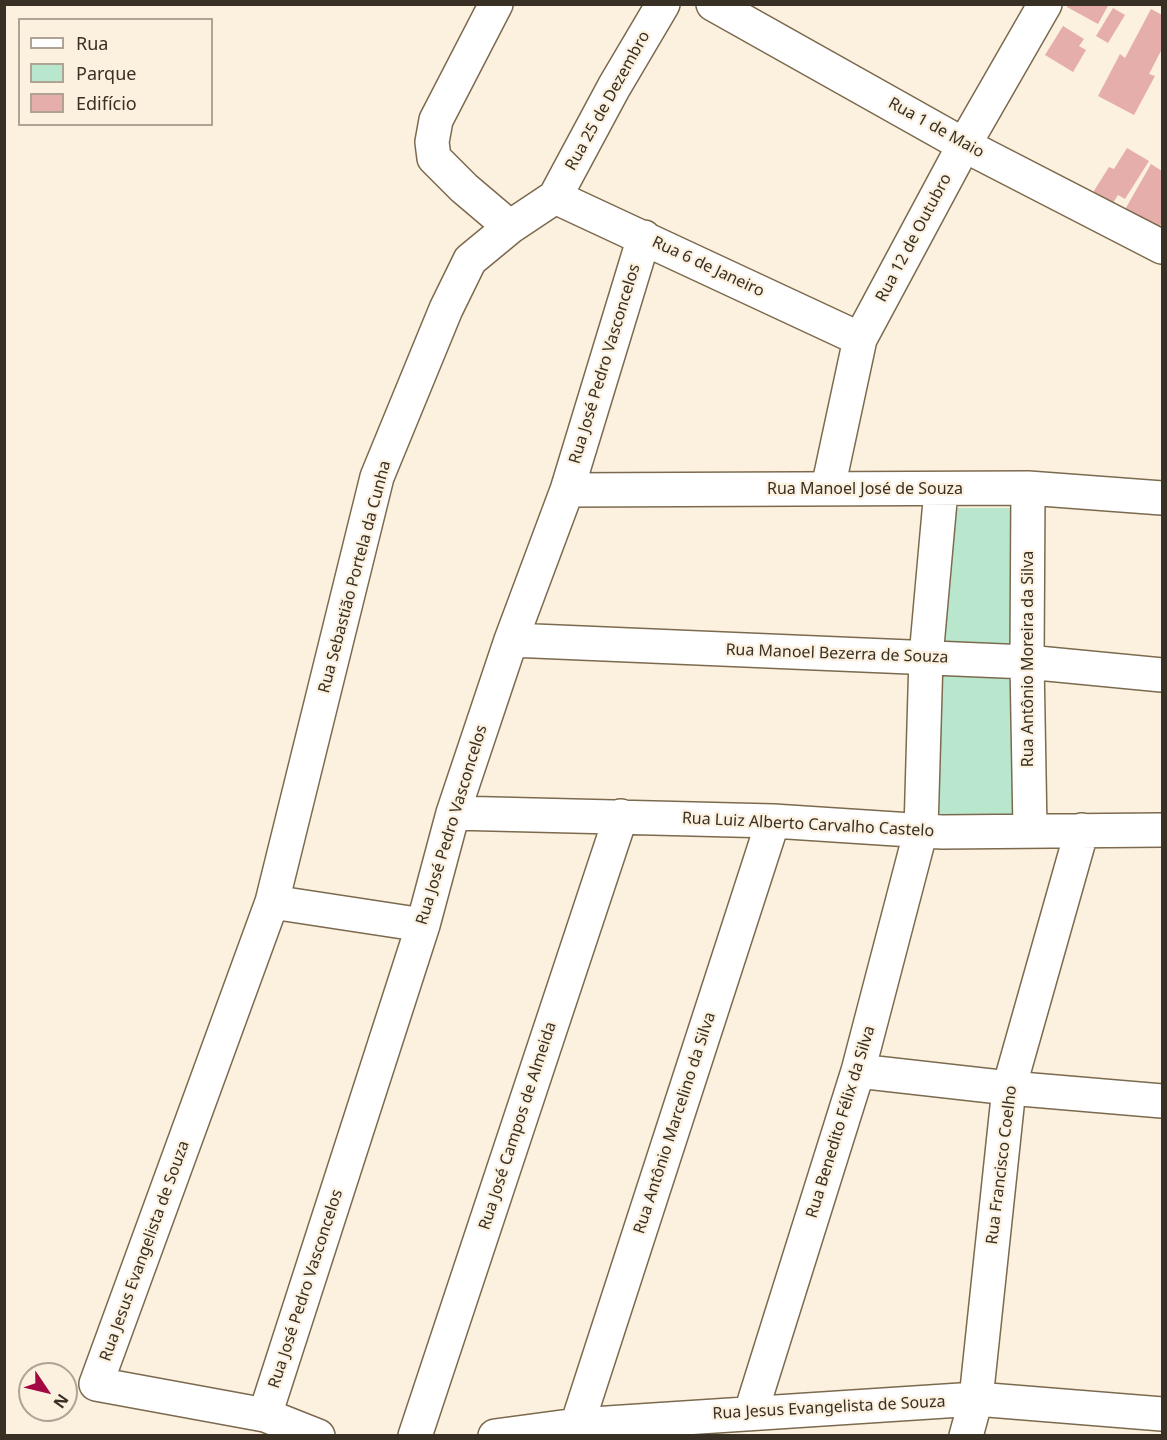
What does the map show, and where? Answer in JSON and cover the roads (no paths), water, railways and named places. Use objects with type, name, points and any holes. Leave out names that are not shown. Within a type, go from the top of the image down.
[{"type":"street","points":[[496,4],[436,120],[432,142],[434,158],[464,189],[510,227]]},
{"type":"street","name":"Rua 25 de Dezembro","points":[[555,197],[614,87],[663,4]]},
{"type":"street","name":"Rua 1 de Maio","points":[[713,4],[964,145],[1162,247]]},
{"type":"street","name":"Rua 12 de Outubro","points":[[828,488],[860,339],[964,145],[1045,4]]},
{"type":"street","name":"Rua Sebastião Portela da Cunha","points":[[272,902],[378,477],[446,309],[470,260],[510,227],[555,197]]},
{"type":"street","name":"Rua 6 de Janeiro","points":[[555,197],[860,339]]},
{"type":"street","name":"Rua José Pedro Vasconcelos","points":[[266,1415],[423,925],[453,813],[511,640],[567,490],[644,237]]},
{"type":"street","name":"Rua Manoel José de Souza","points":[[567,490],[1028,488],[1162,498]]},
{"type":"street","name":"Rua Antônio Moreira da Silva","points":[[1028,488],[1027,662],[1030,830]]},
{"type":"street","name":"Rua Benedito Félix da Silva","points":[[751,1412],[858,1071],[921,830],[926,657],[941,489]]},
{"type":"street","name":"Rua Manoel Bezerra de Souza","points":[[511,640],[1027,662],[1162,675]]},
{"type":"street","name":"Rua Luiz Alberto Carvalho Castelo","points":[[453,813],[774,821],[942,832],[1162,830]]},
{"type":"street","name":"Rua José Campos de Almeida","points":[[415,1436],[621,816]]},
{"type":"street","name":"Rua Antônio Marcelino da Silva","points":[[577,1425],[774,821]]},
{"type":"street","name":"Rua Francisco Coelho","points":[[966,1436],[976,1399],[1009,1088],[1082,830]]},
{"type":"street","points":[[272,902],[423,925]]},
{"type":"street","name":"Rua Jesus Evangelista de Souza","points":[[272,902],[96,1384],[266,1415],[318,1436]]},
{"type":"street","points":[[858,1071],[1009,1088],[1162,1100]]},
{"type":"street","name":"Rua Jesus Evangelista de Souza","points":[[495,1436],[577,1425],[976,1399],[1162,1414]]}]
